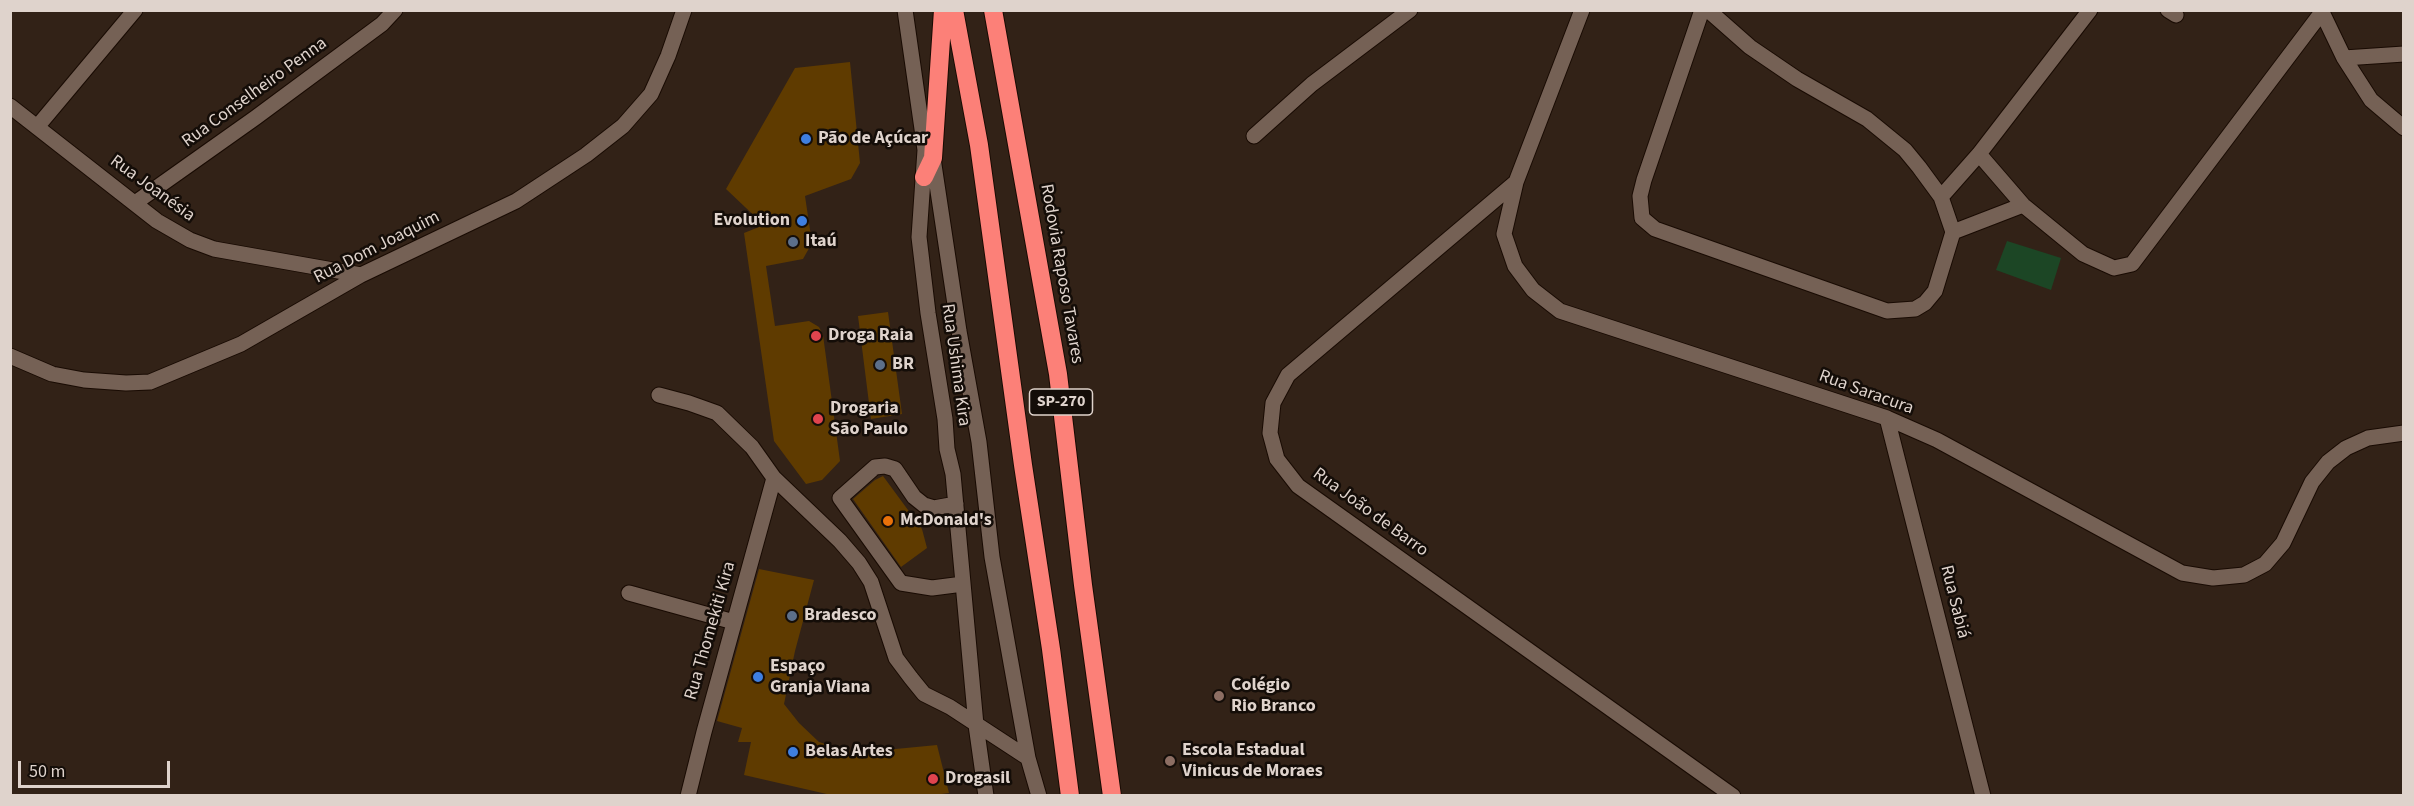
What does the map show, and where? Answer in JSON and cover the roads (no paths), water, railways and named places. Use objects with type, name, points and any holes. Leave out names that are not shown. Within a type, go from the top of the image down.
[{"type":"highway","points":[[924,177],[933,158],[943,10]]},
{"type":"highway","name":"SP-270","points":[[954,10],[979,145],[1023,465],[1052,649],[1070,795]]},
{"type":"highway","name":"Rodovia Raposo Tavares","points":[[993,10],[1058,374],[1083,585],[1112,795]]},
{"type":"street","points":[[37,127],[135,10]]},
{"type":"street","name":"Rua Conselheiro Penna","points":[[135,203],[273,105],[382,24],[395,10]]},
{"type":"street","name":"Rua Dom Joaquim","points":[[10,356],[52,374],[84,380],[150,382],[241,344],[361,275],[516,201],[586,155],[623,126],[651,94],[668,56],[684,10]]},
{"type":"street","name":"Rua Ushima Kira","points":[[905,10],[925,150],[919,237],[956,504],[976,725],[986,795]]},
{"type":"street","points":[[997,36],[1003,10]]},
{"type":"street","points":[[1254,136],[1312,84],[1410,10]]},
{"type":"street","name":"Rua Saracura","points":[[1582,10],[1516,182],[1504,234],[1515,266],[1533,290],[1560,311],[1887,418],[1937,440],[2181,573],[2213,578],[2244,575],[2265,564],[2283,543],[2312,482],[2328,462],[2346,448],[2368,438],[2403,433]]},
{"type":"street","points":[[1702,10],[1644,180],[1640,196],[1642,218],[1655,229],[1887,311],[1902,312],[1915,309],[1935,291],[1953,232],[1941,197],[1905,150],[1867,119],[1797,79],[1750,47],[1708,10]]},
{"type":"street","points":[[1941,197],[1979,154],[2090,10]]},
{"type":"street","points":[[1979,154],[2023,205],[2083,254],[2114,268],[2132,264],[2321,11],[2344,58],[2371,100],[2403,128]]},
{"type":"street","points":[[2344,58],[2403,54]]},
{"type":"street","name":"Rua Joanésia","points":[[10,106],[158,221],[190,240],[214,249],[361,275]]},
{"type":"street","points":[[933,158],[959,331],[979,442],[992,557],[1028,758],[1040,795]]},
{"type":"street","name":"Rua João de Barro","points":[[1516,182],[1288,375],[1273,403],[1270,433],[1277,459],[1298,486],[1733,795]]},
{"type":"street","points":[[1953,232],[2023,205]]},
{"type":"street","points":[[659,395],[717,413],[752,447],[774,478],[860,563],[871,582],[896,658],[924,694],[1028,758]]},
{"type":"street","name":"Rua Sabiá","points":[[1887,418],[1983,795]]},
{"type":"street","points":[[956,504],[934,508],[924,505],[914,497],[895,469],[885,466],[875,467],[840,498],[901,583],[932,588],[963,584]]},
{"type":"street","name":"Rua Thomekiti Kira","points":[[688,795],[774,478]]},
{"type":"street","points":[[629,593],[734,622]]},
{"type":"place","name":"Pão de Açúcar","points":[[806,139]]},
{"type":"place","name":"Evolution","points":[[802,221]]},
{"type":"place","name":"Itaú","points":[[793,242]]},
{"type":"place","name":"Droga Raia","points":[[816,336]]},
{"type":"place","name":"BR","points":[[880,365]]},
{"type":"place","name":"Drogaria São Paulo","points":[[818,419]]},
{"type":"place","name":"McDonald's","points":[[888,521]]},
{"type":"place","name":"Bradesco","points":[[792,616]]},
{"type":"place","name":"Espaço Granja Viana","points":[[758,677]]},
{"type":"place","name":"Colégio Rio Branco","points":[[1219,696]]},
{"type":"place","name":"Belas Artes","points":[[793,752]]},
{"type":"place","name":"Escola Estadual Vinicus de Moraes","points":[[1170,761]]},
{"type":"place","name":"Drogasil","points":[[933,779]]}]
